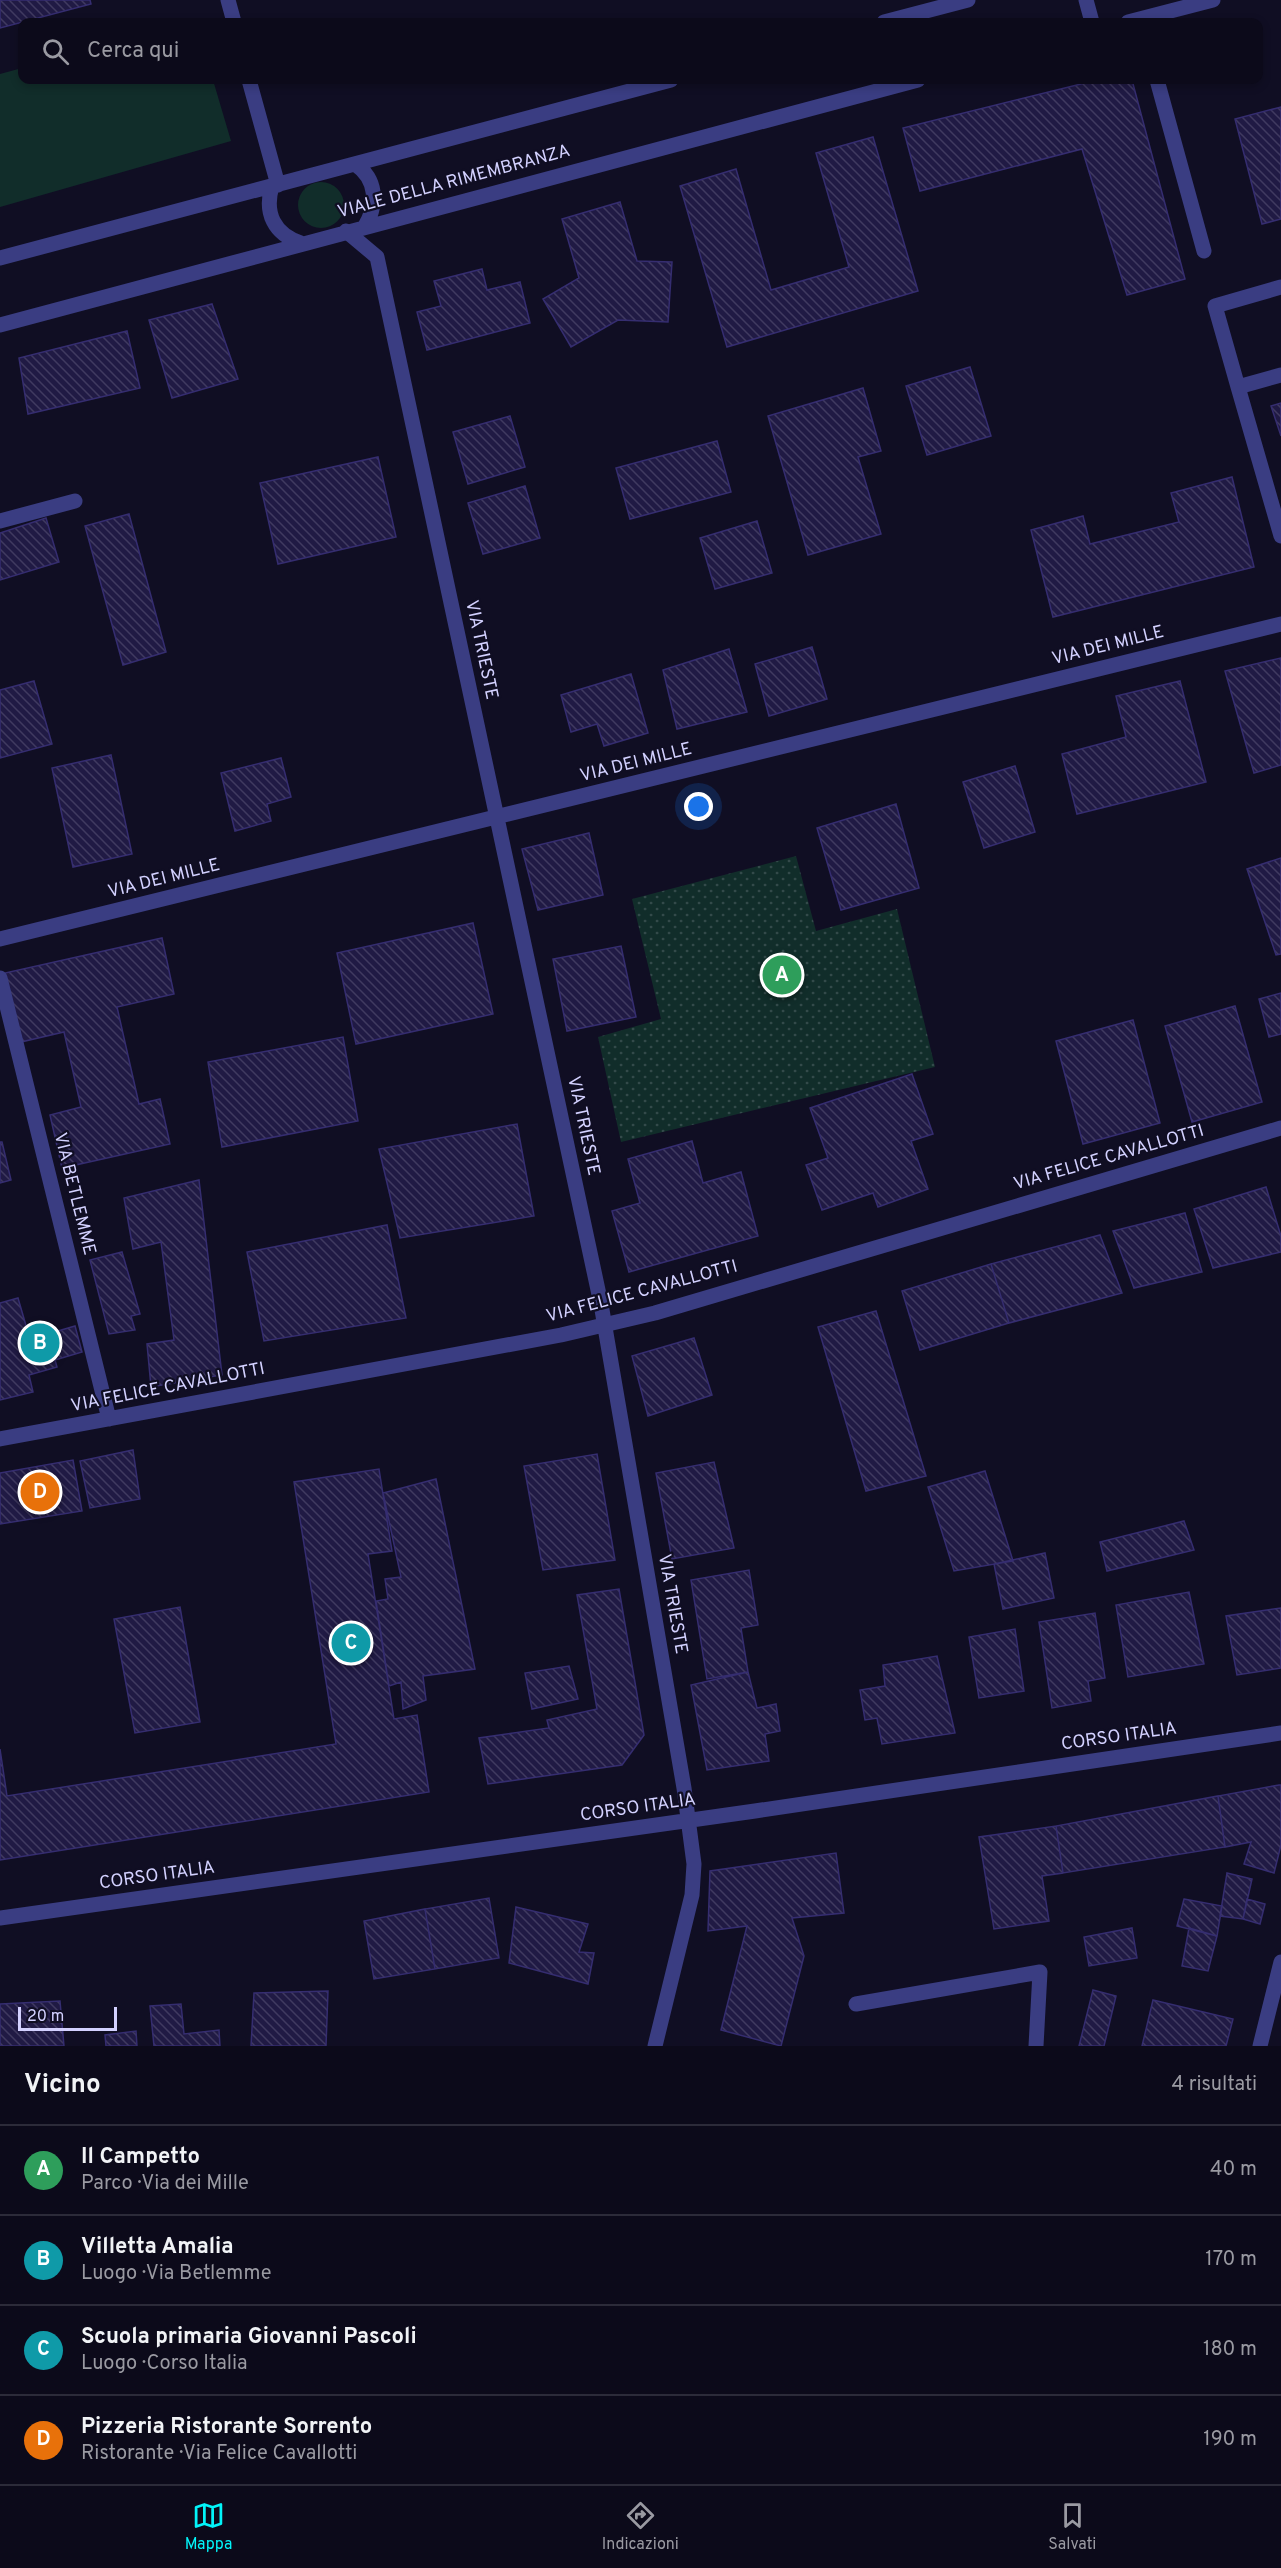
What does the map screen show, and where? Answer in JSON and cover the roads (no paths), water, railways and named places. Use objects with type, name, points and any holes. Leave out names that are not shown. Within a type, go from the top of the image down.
[{"type":"street","points":[[228,0],[233,18]]},
{"type":"street","points":[[899,18],[968,0]]},
{"type":"street","points":[[1086,0],[1091,18]]},
{"type":"street","points":[[1150,18],[1213,0]]},
{"type":"street","points":[[250,84],[275,186],[269,207],[276,226],[287,239],[301,243]]},
{"type":"street","points":[[0,258],[656,84]]},
{"type":"street","name":"VIALE DELLA RIMEMBRANZA","points":[[0,325],[903,84]]},
{"type":"street","points":[[1157,84],[1204,251]]},
{"type":"street","points":[[355,164],[364,170],[374,191],[372,215],[365,226]]},
{"type":"street","name":"VIA TRIESTE","points":[[346,231],[377,257],[604,1325],[694,1864],[692,1895],[655,2046]]},
{"type":"street","points":[[1281,287],[1215,306],[1281,536]]},
{"type":"street","points":[[1238,387],[1281,375]]},
{"type":"street","points":[[0,521],[75,501]]},
{"type":"street","name":"VIA DEI MILLE","points":[[0,939],[1281,624]]},
{"type":"street","name":"VIA BETLEMME","points":[[0,978],[109,1419]]},
{"type":"street","name":"VIA FELICE CAVALLOTTI","points":[[0,1439],[561,1335],[655,1313],[1281,1128]]},
{"type":"street","name":"CORSO ITALIA","points":[[0,1918],[1281,1733]]},
{"type":"street","points":[[1260,2046],[1281,1963]]},
{"type":"street","points":[[856,2004],[1040,1972],[1036,2046]]},
{"type":"place","name":"Il Campetto","points":[[782,975]]},
{"type":"place","name":"Villetta Amalia","points":[[40,1343]]},
{"type":"place","name":"Pizzeria Ristorante Sorrento","points":[[40,1492]]},
{"type":"place","name":"Scuola primaria Giovanni Pascoli","points":[[351,1643]]}]
